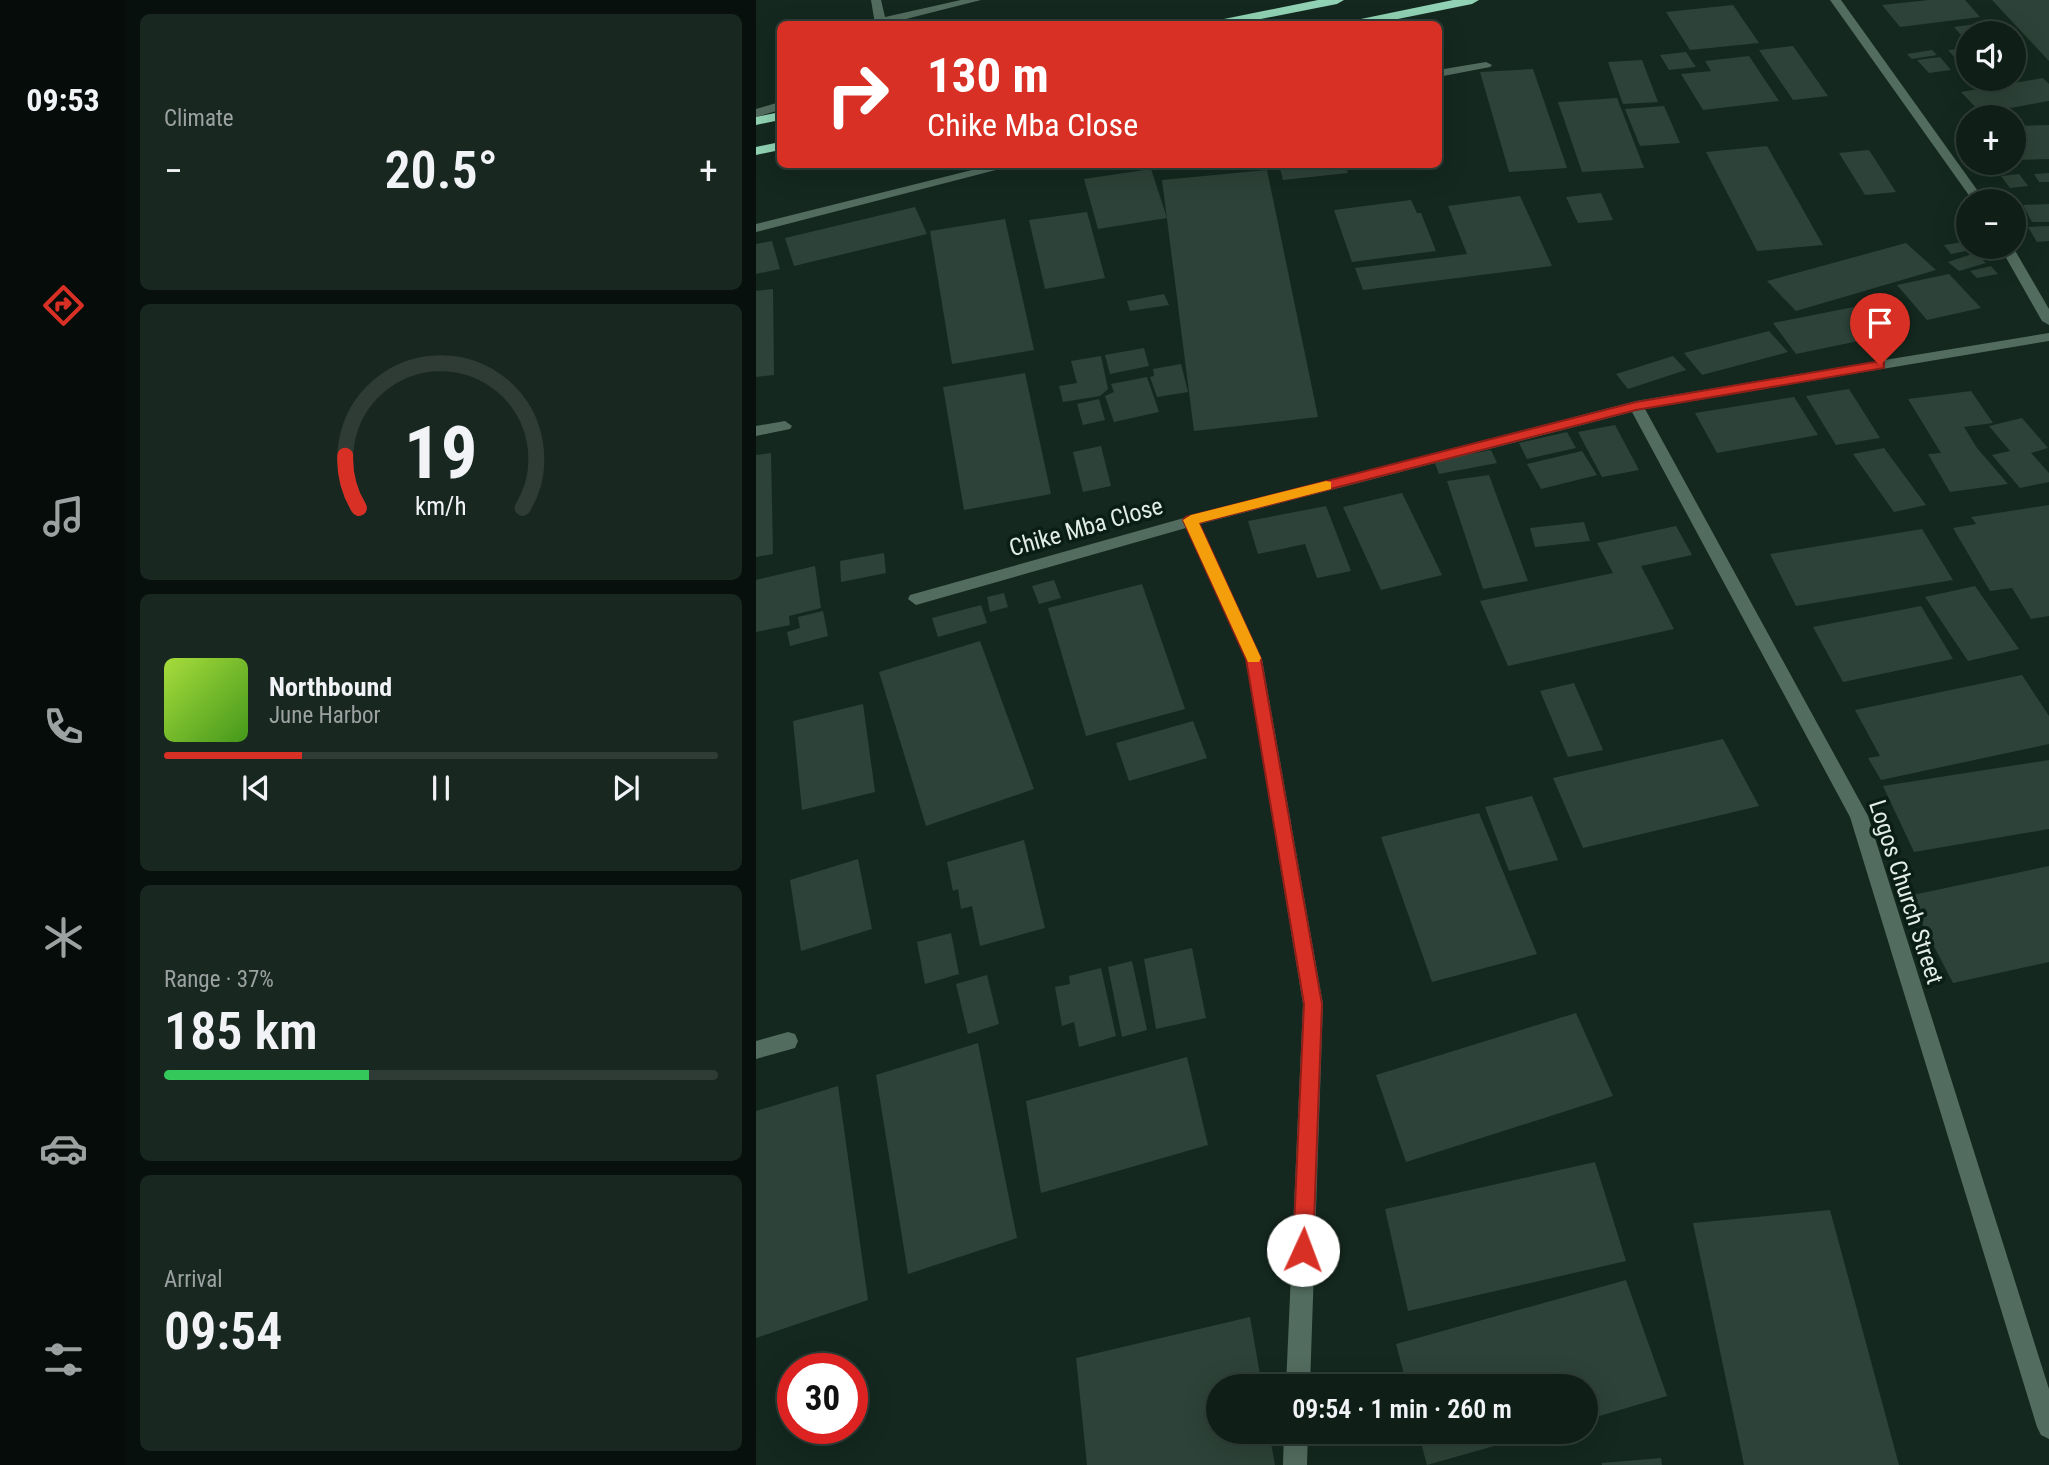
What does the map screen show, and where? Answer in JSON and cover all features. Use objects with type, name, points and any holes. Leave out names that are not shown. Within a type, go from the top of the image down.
[{"type":"highway","points":[[1234,21],[1337,0]]},
{"type":"highway","points":[[1370,21],[1472,0]]},
{"type":"highway","points":[[756,121],[777,117]]},
{"type":"highway","points":[[756,151],[777,147]]},
{"type":"street","points":[[876,0],[881,21]]},
{"type":"street","points":[[888,21],[937,5],[976,0]]},
{"type":"street","points":[[1835,0],[1970,189]]},
{"type":"street","points":[[1442,73],[1486,65]]},
{"type":"street","points":[[756,113],[777,107]]},
{"type":"street","points":[[756,228],[997,168]]},
{"type":"street","points":[[2013,259],[2049,321]]},
{"type":"street","name":"Chike Mba Close","points":[[916,598],[1191,520],[1636,406],[2049,338]]},
{"type":"street","name":"Logos Church Street","points":[[1636,406],[1858,816],[2049,1427]]},
{"type":"street","points":[[756,430],[785,426]]},
{"type":"street","points":[[1191,520],[1254,659],[1313,1004],[1298,1374]]},
{"type":"street","points":[[756,1050],[788,1041]]},
{"type":"street","points":[[1295,1465],[1296,1444]]},
{"type":"building","points":[[1929,0],[1965,0],[1980,17],[1900,27],[1882,5]]},
{"type":"building","points":[[1992,0],[2049,0],[2049,61],[2026,36],[2026,21],[2012,21]]},
{"type":"building","points":[[1733,5],[1759,43],[1690,50],[1666,12]]},
{"type":"building","points":[[1793,46],[1828,96],[1793,100],[1759,50]]},
{"type":"building","points":[[1956,49],[1956,59],[1948,50]]},
{"type":"building","points":[[1932,50],[1937,55],[1912,59],[1907,54]]},
{"type":"building","points":[[1686,52],[1696,67],[1669,70],[1660,55]]},
{"type":"building","points":[[1749,56],[1779,101],[1703,110],[1681,74],[1711,71],[1705,61]]},
{"type":"building","points":[[1940,57],[1951,70],[1929,73],[1917,60]]},
{"type":"building","points":[[1642,60],[1658,102],[1623,104],[1608,62]]},
{"type":"building","points":[[1533,69],[1567,168],[1509,172],[1480,72]]},
{"type":"building","points":[[2043,78],[2049,84],[2049,101],[2026,105],[1973,105],[1961,92],[2026,91],[2026,81]]},
{"type":"building","points":[[1617,98],[1644,168],[1582,172],[1558,102]]},
{"type":"building","points":[[1664,106],[1680,143],[1640,146],[1625,109]]},
{"type":"building","points":[[2049,125],[2049,159],[2026,160],[2026,126]]},
{"type":"building","points":[[1767,146],[1823,245],[1757,251],[1706,152]]},
{"type":"building","points":[[1869,150],[1896,192],[1865,195],[1839,153]]},
{"type":"building","points":[[1280,168],[1346,168],[1348,173],[1283,180]]},
{"type":"building","points":[[1151,169],[1167,218],[1098,229],[1084,179]]},
{"type":"building","points":[[1267,170],[1318,417],[1194,431],[1162,180]]},
{"type":"building","points":[[2049,173],[2049,182],[2039,182],[2034,174]]},
{"type":"building","points":[[2020,175],[2028,186],[2010,188],[2001,176]]},
{"type":"building","points":[[1601,193],[1613,220],[1578,223],[1566,197]]},
{"type":"building","points":[[1520,196],[1552,266],[1363,290],[1355,268],[1467,254],[1448,206]]},
{"type":"building","points":[[1411,200],[1417,213],[1421,213],[1436,251],[1352,262],[1334,210]]},
{"type":"building","points":[[2049,204],[2049,222],[2032,222],[2026,205]]},
{"type":"building","points":[[915,207],[927,234],[794,266],[785,238]]},
{"type":"building","points":[[1087,212],[1105,278],[1045,289],[1029,220]]},
{"type":"building","points":[[1005,219],[1034,350],[952,364],[930,231]]},
{"type":"building","points":[[2049,226],[2049,241],[2037,242],[2028,227]]},
{"type":"building","points":[[772,241],[780,269],[756,274],[756,244]]},
{"type":"building","points":[[1906,243],[1936,270],[1796,311],[1767,281]]},
{"type":"building","points":[[1956,243],[1956,253],[1951,254],[1944,245]]},
{"type":"building","points":[[1957,259],[1982,259],[1986,263],[1959,271],[1948,262]]},
{"type":"building","points":[[1991,266],[1998,274],[1977,278],[1970,271]]},
{"type":"building","points":[[1949,274],[1981,308],[1927,320],[1897,285]]},
{"type":"building","points":[[773,289],[774,375],[756,377],[756,291]]},
{"type":"building","points":[[1164,294],[1169,305],[1130,311],[1127,301]]},
{"type":"building","points":[[1879,302],[1896,323],[1884,325],[1892,334],[1796,354],[1773,323]]},
{"type":"building","points":[[1769,331],[1788,352],[1702,375],[1684,353]]},
{"type":"building","points":[[1144,348],[1149,366],[1110,374],[1105,355]]},
{"type":"building","points":[[1101,356],[1108,389],[1100,396],[1063,402],[1059,386],[1077,383],[1071,361]]},
{"type":"building","points":[[1673,356],[1686,370],[1628,389],[1616,374]]},
{"type":"building","points":[[1181,364],[1188,392],[1157,397],[1150,377],[1154,376],[1153,369]]},
{"type":"building","points":[[1025,373],[1051,494],[964,510],[943,387]]},
{"type":"building","points":[[1147,377],[1159,412],[1114,422],[1105,396],[1114,392],[1111,384]]},
{"type":"building","points":[[1849,389],[1880,438],[1836,445],[1806,396]]},
{"type":"building","points":[[1971,391],[1993,423],[1964,427],[1977,448],[2008,484],[1950,492],[1928,454],[1941,453],[1908,399]]},
{"type":"building","points":[[1794,397],[1818,435],[1717,453],[1695,413]]},
{"type":"building","points":[[1099,399],[1105,420],[1083,425],[1077,404]]},
{"type":"building","points":[[2022,418],[2048,448],[2031,453],[2049,473],[2049,482],[2020,488],[1992,455],[2010,451],[1989,426]]},
{"type":"building","points":[[1615,425],[1639,470],[1602,477],[1578,432]]},
{"type":"building","points":[[1567,432],[1576,448],[1527,459],[1519,443]]},
{"type":"building","points":[[1101,446],[1111,486],[1083,492],[1073,452]]},
{"type":"building","points":[[1884,448],[1926,505],[1894,512],[1853,454]]},
{"type":"building","points":[[1491,450],[1497,463],[1439,474],[1434,461]]},
{"type":"building","points":[[1582,451],[1597,475],[1541,489],[1527,464]]},
{"type":"building","points":[[771,453],[773,554],[756,557],[756,455]]},
{"type":"building","points":[[1489,475],[1528,581],[1483,589],[1447,481]]},
{"type":"building","points":[[1402,493],[1442,575],[1381,590],[1343,507]]},
{"type":"building","points":[[2049,505],[2049,616],[2031,619],[2012,588],[1990,591],[1953,528],[1976,524],[1971,517]]},
{"type":"building","points":[[1326,506],[1351,571],[1317,578],[1305,544],[1258,554],[1248,521]]},
{"type":"building","points":[[1584,522],[1590,541],[1535,547],[1530,528]]},
{"type":"building","points":[[1676,526],[1692,555],[1641,566],[1674,629],[1508,666],[1480,601],[1613,573],[1597,543]]},
{"type":"building","points":[[1922,529],[1953,580],[1796,606],[1770,554]]},
{"type":"building","points":[[884,553],[886,573],[841,582],[840,561]]},
{"type":"building","points":[[815,566],[821,608],[789,616],[790,625],[756,632],[756,580]]},
{"type":"building","points":[[1054,580],[1061,598],[1039,604],[1032,586]]},
{"type":"building","points":[[1142,584],[1185,709],[1086,736],[1048,608]]},
{"type":"building","points":[[1975,586],[2019,649],[1968,661],[1925,597]]},
{"type":"building","points":[[1004,593],[1008,607],[990,612],[987,597]]},
{"type":"building","points":[[981,605],[987,623],[938,637],[932,618]]},
{"type":"building","points":[[1921,606],[1953,659],[1843,682],[1813,627]]},
{"type":"building","points":[[823,611],[828,636],[790,646],[787,632],[800,628],[798,617]]},
{"type":"building","points":[[980,641],[1034,789],[926,826],[879,672]]},
{"type":"building","points":[[2022,675],[2049,716],[2049,744],[1881,780],[1868,758],[1880,756],[1855,710]]},
{"type":"building","points":[[1574,683],[1603,750],[1568,757],[1540,691]]},
{"type":"building","points":[[863,704],[875,792],[802,810],[793,721]]},
{"type":"building","points":[[1193,721],[1207,758],[1129,781],[1116,743]]},
{"type":"building","points":[[1723,739],[1759,806],[1583,848],[1553,778]]},
{"type":"building","points":[[2049,760],[2049,829],[1914,852],[1883,786]]},
{"type":"building","points":[[1532,796],[1558,860],[1509,871],[1485,807]]},
{"type":"building","points":[[1479,813],[1537,954],[1432,982],[1381,837]]},
{"type":"building","points":[[1024,840],[1045,928],[980,946],[972,906],[961,909],[958,889],[953,891],[947,862]]},
{"type":"building","points":[[858,859],[872,929],[801,951],[790,880]]},
{"type":"building","points":[[2049,866],[2049,962],[1953,983],[1908,896]]},
{"type":"building","points":[[951,933],[959,974],[925,984],[917,942]]},
{"type":"building","points":[[1192,948],[1206,1018],[1156,1029],[1144,959]]},
{"type":"building","points":[[1132,961],[1147,1030],[1122,1037],[1108,967]]},
{"type":"building","points":[[1101,968],[1116,1036],[1079,1047],[1074,1022],[1062,1026],[1055,987],[1070,984],[1069,976]]},
{"type":"building","points":[[987,975],[999,1024],[968,1034],[956,984]]},
{"type":"building","points":[[1576,1013],[1613,1096],[1406,1162],[1376,1075]]},
{"type":"building","points":[[978,1043],[1017,1238],[908,1274],[876,1075]]},
{"type":"building","points":[[1187,1057],[1208,1145],[1041,1193],[1026,1101]]},
{"type":"building","points":[[838,1086],[868,1300],[756,1338],[756,1111]]},
{"type":"building","points":[[1595,1162],[1626,1261],[1408,1311],[1385,1209]]},
{"type":"building","points":[[1830,1210],[1899,1465],[1744,1465],[1693,1223]]},
{"type":"building","points":[[1626,1280],[1667,1396],[1598,1416],[1598,1374],[1404,1374],[1396,1344]]},
{"type":"building","points":[[1250,1317],[1260,1374],[1206,1374],[1206,1444],[1271,1444],[1275,1465],[1087,1465],[1076,1358]]},
{"type":"building","points":[[1421,1444],[1501,1444],[1427,1465]]},
{"type":"building","points":[[1661,1458],[1662,1465],[1602,1465],[1602,1463]]},
{"type":"slow traffic","points":[[1253,658],[1191,520],[1326,486]]},
{"type":"route","points":[[1303,1250],[1313,1004],[1254,659],[1191,520],[1636,406],[1880,365]]}]
